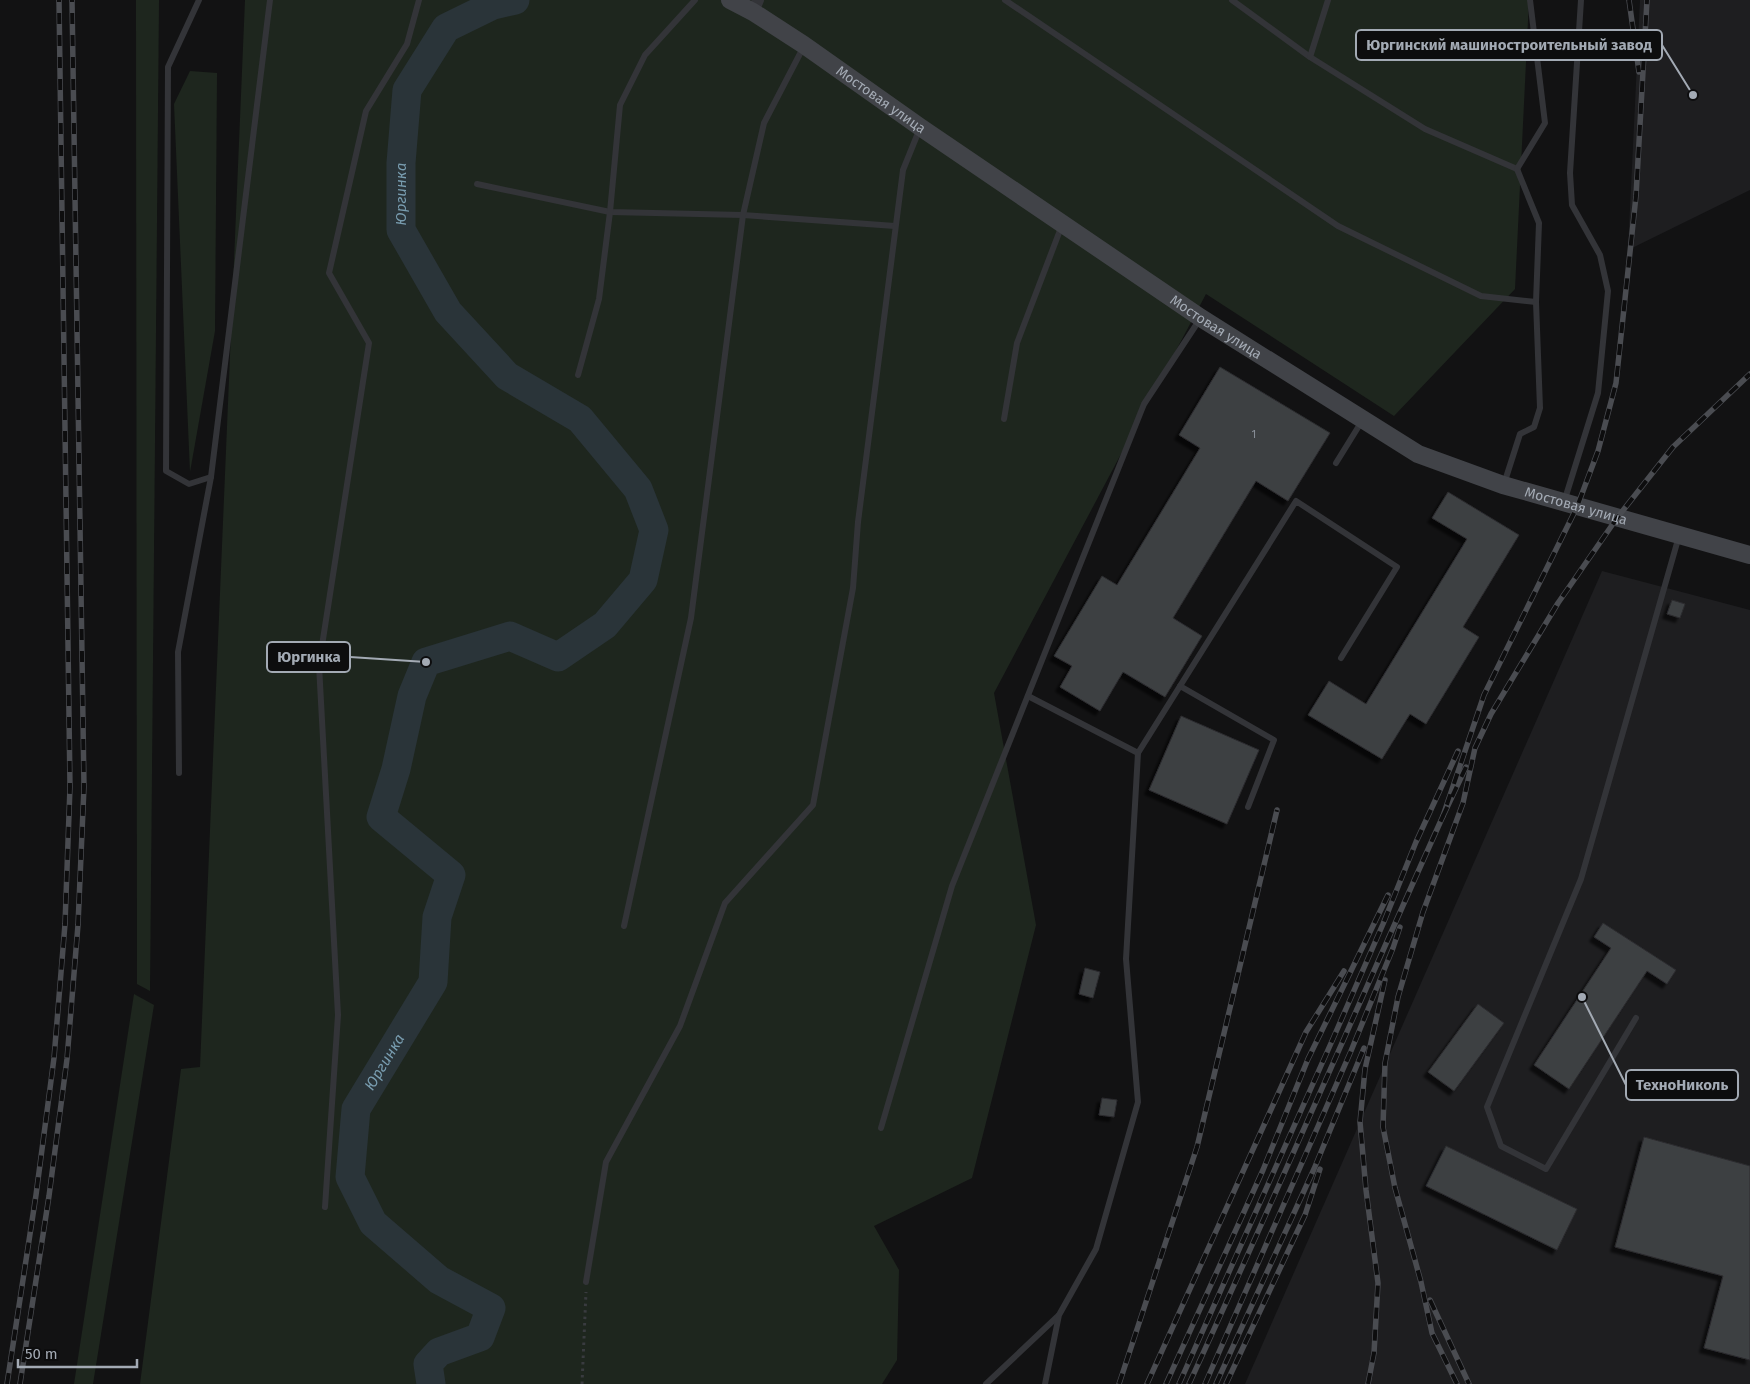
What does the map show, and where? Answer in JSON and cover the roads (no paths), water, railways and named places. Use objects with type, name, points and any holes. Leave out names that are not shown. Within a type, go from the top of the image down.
[{"type":"street","name":"Мостовая улица","points":[[730,0],[756,6],[804,45],[920,127],[1200,318],[1418,454],[1503,485],[1750,555]]},
{"type":"lane","points":[[200,0],[168,67],[166,471],[189,484],[211,477]]},
{"type":"lane","points":[[179,773],[178,652],[211,477],[270,0]]},
{"type":"lane","points":[[325,1207],[338,1015],[319,666],[369,343],[329,273],[366,111],[407,44],[419,0]]},
{"type":"lane","points":[[578,374],[599,298],[610,212],[620,105],[645,55],[695,0]]},
{"type":"lane","points":[[1005,0],[1338,226],[1481,296],[1536,302]]},
{"type":"lane","points":[[1232,0],[1310,57],[1425,129],[1518,169],[1539,223],[1536,302],[1540,408],[1534,426],[1520,434],[1503,485]]},
{"type":"lane","points":[[1310,57],[1328,0]]},
{"type":"lane","points":[[1518,169],[1545,123],[1530,0]]},
{"type":"lane","points":[[1564,503],[1598,393],[1608,291],[1600,255],[1572,204],[1570,173],[1581,0]]},
{"type":"lane","points":[[624,926],[691,618],[743,215],[764,123],[804,45]]},
{"type":"lane","points":[[586,1282],[606,1162],[680,1026],[725,903],[813,806],[853,588],[858,522],[903,170],[920,127]]},
{"type":"lane","points":[[477,184],[610,212],[743,215],[895,226]]},
{"type":"lane","points":[[1004,419],[1017,342],[1062,224]]},
{"type":"lane","points":[[881,1128],[952,886],[1144,404],[1200,318]]},
{"type":"lane","points":[[1336,462],[1362,420]]},
{"type":"lane","points":[[986,1384],[1059,1315],[1096,1249],[1138,1102],[1126,960],[1138,753],[1296,501],[1397,567],[1340,658]]},
{"type":"lane","points":[[1636,1018],[1546,1169],[1502,1146],[1487,1107],[1581,879],[1678,536]]},
{"type":"lane","points":[[1180,686],[1274,740],[1248,807]]},
{"type":"lane","points":[[1028,696],[1138,753]]},
{"type":"lane","points":[[1045,1384],[1059,1315]]},
{"type":"waterway","name":"Юргинка","points":[[431,1384],[428,1364],[439,1352],[480,1337],[491,1308],[439,1280],[373,1223],[350,1177],[356,1109],[433,982],[437,917],[451,875],[381,817],[396,769],[412,696],[426,662],[510,636],[558,657],[605,625],[643,580],[654,530],[638,489],[580,419],[507,376],[448,312],[401,230],[401,163],[407,90],[446,28],[493,5],[515,0]]},
{"type":"railway","points":[[7,1384],[36,1195],[54,1058],[65,924],[70,787],[59,0]]},
{"type":"railway","points":[[20,1384],[49,1196],[67,1059],[78,925],[84,787],[72,0]]},
{"type":"railway","points":[[1629,0],[1639,72]]},
{"type":"railway","points":[[1466,767],[1443,816],[1484,695],[1577,507],[1598,451],[1616,383],[1636,196],[1647,0]]},
{"type":"railway","points":[[1457,1384],[1432,1333],[1421,1282],[1395,1188],[1383,1127],[1385,1063],[1398,997],[1423,912],[1463,803],[1475,748],[1491,714],[1558,603],[1617,518],[1673,447],[1750,374]]},
{"type":"railway","points":[[1179,1384],[1332,1041],[1416,842],[1458,751]]},
{"type":"railway","points":[[1119,1384],[1197,1147],[1277,810]]},
{"type":"railway","points":[[1189,1384],[1443,816]]},
{"type":"railway","points":[[1166,1384],[1263,1170],[1308,1059],[1388,895]]},
{"type":"railway","points":[[1205,1384],[1351,1051],[1400,927]]},
{"type":"railway","points":[[1147,1384],[1306,1032],[1344,971]]},
{"type":"railway","points":[[1368,1384],[1374,1353],[1378,1283],[1366,1190],[1360,1122],[1365,1069],[1385,980]]},
{"type":"railway","points":[[1216,1384],[1314,1169],[1364,1048]]},
{"type":"railway","points":[[1226,1384],[1305,1215],[1320,1169]]},
{"type":"railway","points":[[1430,1300],[1469,1384]]},
{"type":"place","name":"Юргинский машиностроительный завод","points":[[1693,95]]},
{"type":"place","name":"Юргинка","points":[[426,662]]},
{"type":"place","name":"ТехноНиколь","points":[[1582,997]]}]
